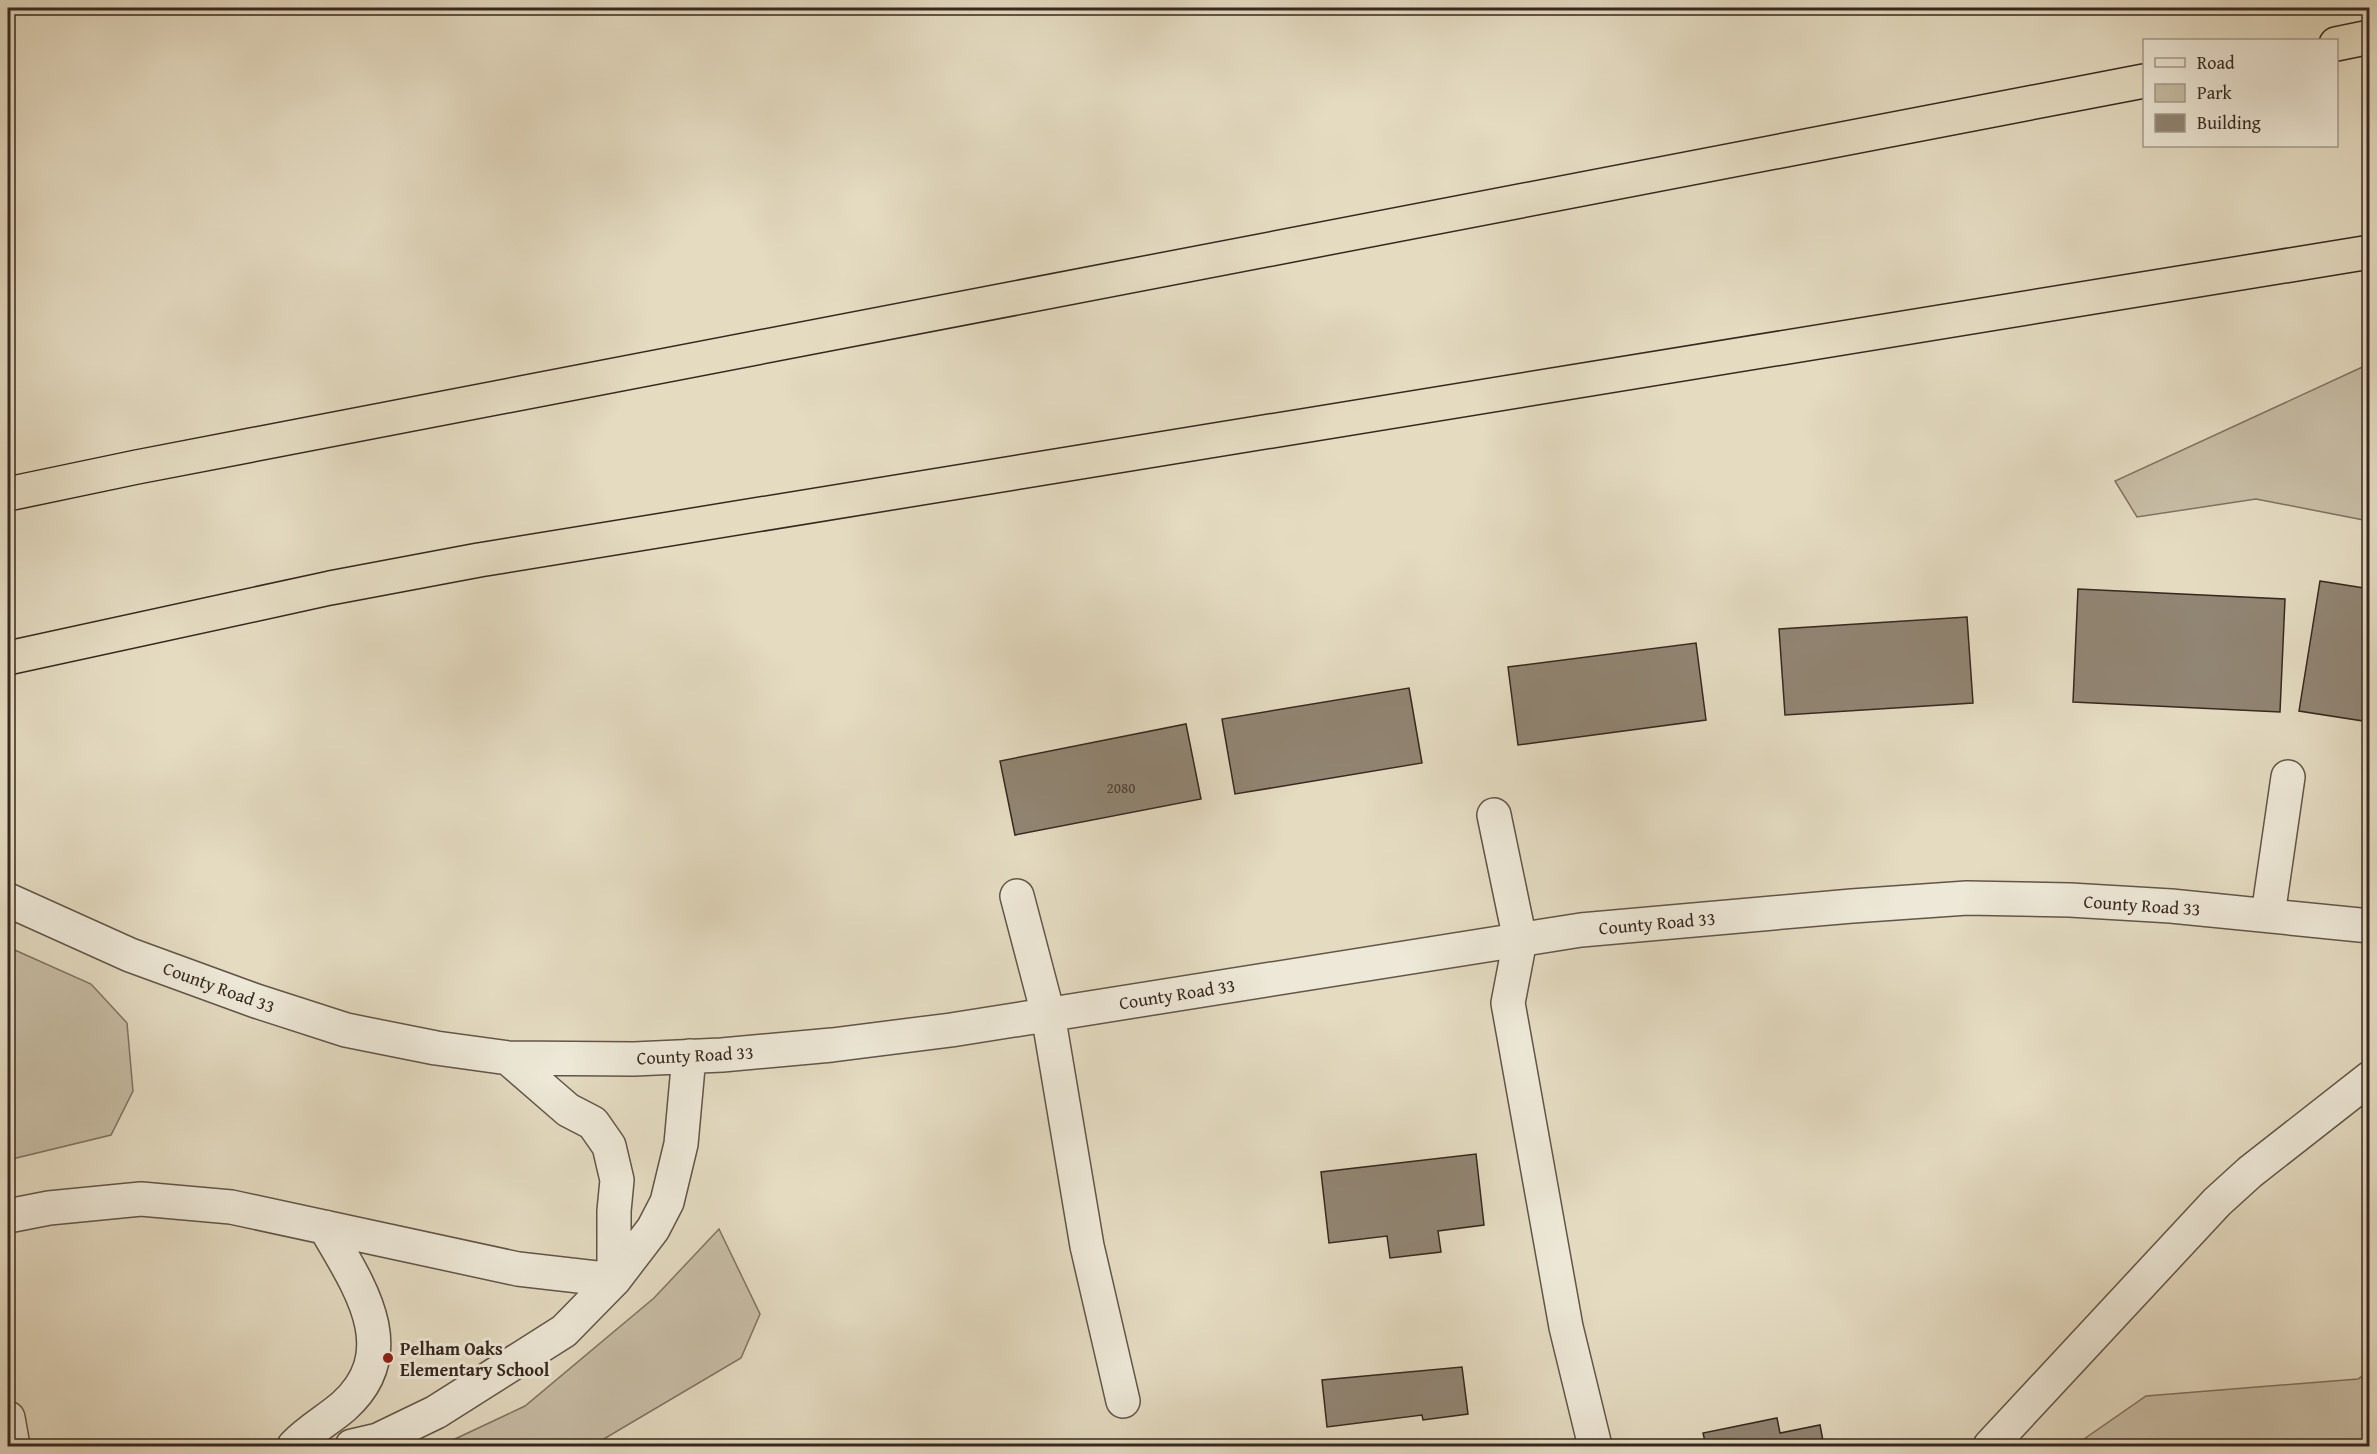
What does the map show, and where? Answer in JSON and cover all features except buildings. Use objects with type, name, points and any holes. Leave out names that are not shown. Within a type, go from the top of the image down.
[{"type":"highway","points":[[2338,44],[2370,37]]},
{"type":"highway","points":[[8,494],[137,466],[2143,81]]},
{"type":"highway","points":[[8,658],[330,588],[479,560],[2370,252]]},
{"type":"street","points":[[2268,915],[2288,777]]},
{"type":"street","points":[[1494,815],[1520,940],[1508,1003],[1566,1327],[1595,1446]]},
{"type":"street","points":[[1017,896],[1048,1014],[1087,1246],[1122,1401]]},
{"type":"street","name":"County Road 33","points":[[8,900],[130,955],[256,1001],[346,1030],[436,1048],[508,1058],[634,1059],[832,1045],[951,1030],[1592,929],[1852,906],[1967,898],[2070,900],[2171,906],[2370,926]]},
{"type":"street","points":[[352,1446],[378,1440],[427,1417],[476,1387],[564,1331],[614,1280],[653,1229],[667,1202],[681,1144],[689,1056]]},
{"type":"street","points":[[508,1058],[568,1110],[593,1123],[609,1146],[617,1180],[614,1211],[614,1280]]},
{"type":"street","points":[[1990,1446],[2217,1202],[2250,1172],[2370,1078]]},
{"type":"street","points":[[8,1216],[48,1208],[141,1199],[231,1207],[518,1269],[614,1280]]},
{"type":"street","points":[[294,1446],[344,1406],[364,1384],[374,1354],[373,1324],[365,1298],[325,1227]]},
{"type":"street","points":[[8,1418],[13,1446]]},
{"type":"green space","points":[[2369,364],[2369,521],[2256,499],[2137,517],[2115,481]]},
{"type":"green space","points":[[8,947],[91,984],[127,1023],[133,1091],[111,1135],[8,1160]]},
{"type":"green space","points":[[719,1229],[760,1314],[741,1358],[592,1446],[440,1446],[525,1406],[654,1298]]},
{"type":"green space","points":[[2369,1371],[2369,1446],[2074,1446],[2146,1396],[2358,1379]]},
{"type":"place","name":"Pelham Oaks Elementary School","points":[[388,1358]]}]
